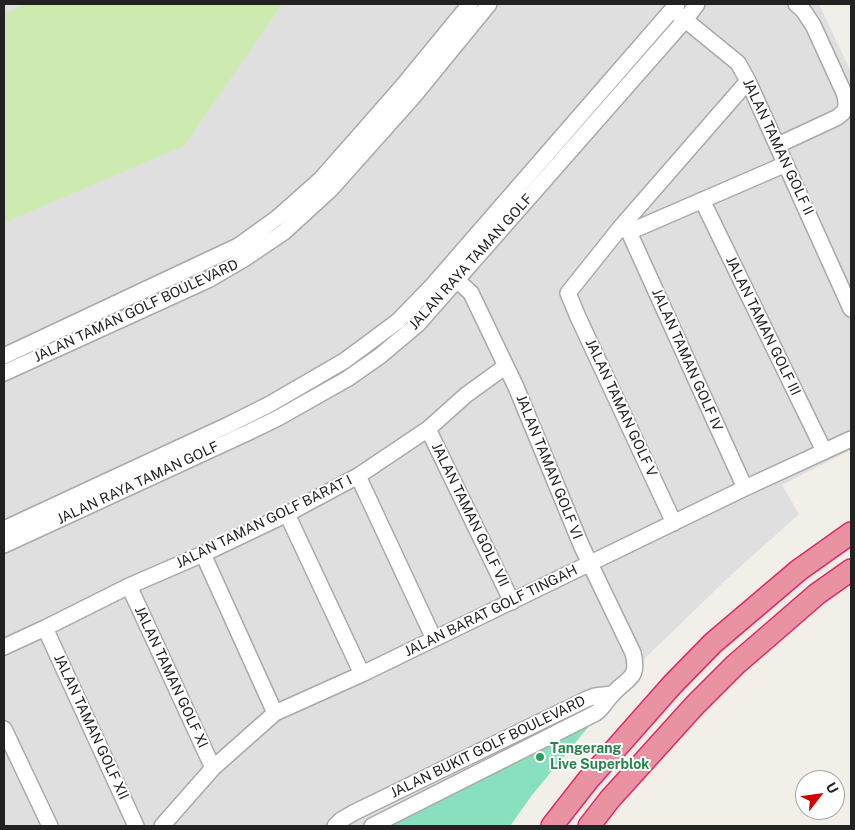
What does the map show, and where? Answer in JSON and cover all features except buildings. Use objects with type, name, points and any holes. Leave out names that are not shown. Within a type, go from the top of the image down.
[{"type":"highway","points":[[552,826],[588,780],[672,685],[714,643],[799,570],[851,533]]},
{"type":"highway","points":[[589,826],[617,791],[695,705],[735,665],[817,594],[851,570]]},
{"type":"street","name":"JALAN TAMAN GOLF BOULEVARD","points":[[4,356],[238,246],[277,218],[321,179],[401,88],[470,4]]},
{"type":"street","name":"JALAN TAMAN GOLF BOULEVARD","points":[[4,374],[208,280],[284,232],[331,188],[412,97],[489,4]]},
{"type":"street","name":"JALAN RAYA TAMAN GOLF","points":[[4,545],[278,418],[347,379],[380,356],[418,324],[458,280],[698,4]]},
{"type":"street","points":[[778,145],[836,118],[844,113],[847,106],[845,96],[813,25],[796,4]]},
{"type":"street","name":"JALAN RAYA TAMAN GOLF","points":[[4,529],[270,404],[344,360],[398,321],[433,285],[675,7]]},
{"type":"street","name":"JALAN TAMAN GOLF II","points":[[675,7],[685,20],[738,64],[748,81],[851,310]]},
{"type":"street","points":[[625,230],[748,81]]},
{"type":"street","points":[[625,230],[786,164]]},
{"type":"street","name":"JALAN TAMAN GOLF III","points":[[702,200],[824,451]]},
{"type":"street","name":"JALAN TAMAN GOLF V","points":[[625,230],[568,293],[674,524]]},
{"type":"street","name":"JALAN TAMAN GOLF IV","points":[[625,230],[745,488]]},
{"type":"street","name":"JALAN TAMAN GOLF VI","points":[[446,269],[471,293],[516,387],[578,538],[628,640],[635,660],[635,669],[629,680],[612,694]]},
{"type":"street","name":"JALAN TAMAN GOLF BARAT I","points":[[4,647],[129,586],[203,554],[287,514],[358,476],[428,429],[466,395],[506,366]]},
{"type":"street","name":"JALAN TAMAN GOLF VII","points":[[428,429],[512,602]]},
{"type":"street","name":"JALAN BARAT GOLF TINGAH","points":[[162,826],[213,768],[275,713],[362,674],[745,488],[851,439]]},
{"type":"street","points":[[358,476],[434,639]]},
{"type":"street","points":[[287,514],[362,674]]},
{"type":"street","points":[[203,554],[275,713]]},
{"type":"street","name":"JALAN TAMAN GOLF XI","points":[[129,586],[213,768]]},
{"type":"street","name":"JALAN TAMAN GOLF XII","points":[[45,628],[136,826]]},
{"type":"street","name":"JALAN BUKIT GOLF BOULEVARD","points":[[335,826],[355,812],[586,699],[612,694]]},
{"type":"street","name":"JALAN BUKIT GOLF BOULEVARD","points":[[372,826],[596,712],[602,708],[612,694]]},
{"type":"street","points":[[4,729],[50,826]]},
{"type":"shaded area","points":[[4,4],[819,4],[851,72],[851,450],[782,485],[799,514],[732,574],[639,664],[532,795],[510,826],[4,826]]},
{"type":"green space","points":[[24,4],[282,4],[184,146],[4,223],[4,14]]},
{"type":"green space","name":"Tangerang Live Superblok","points":[[595,719],[532,795],[510,826],[374,826]]},
{"type":"place","name":"Tangerang Live Superblok","points":[[540,757]]}]
